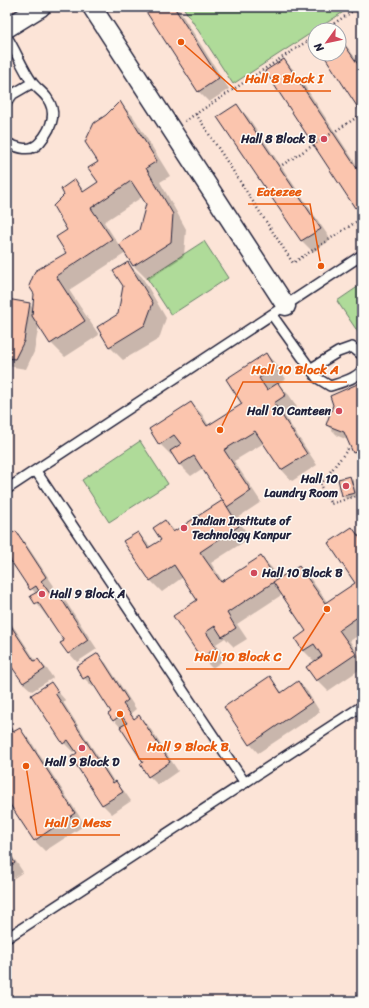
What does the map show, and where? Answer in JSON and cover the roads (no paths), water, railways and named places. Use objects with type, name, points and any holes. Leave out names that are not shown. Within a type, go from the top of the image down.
[{"type":"street","points":[[7,28],[41,7]]},
{"type":"street","points":[[92,7],[172,129],[279,310]]},
{"type":"lane","points":[[7,37],[32,83],[47,98],[52,108],[53,121],[48,133],[38,145],[30,148],[19,148],[7,143]]},
{"type":"lane","points":[[7,102],[13,94],[32,83]]},
{"type":"lane","points":[[7,489],[362,255]]},
{"type":"lane","points":[[279,310],[310,369],[317,378],[330,386],[346,380],[361,372],[362,369]]},
{"type":"lane","points":[[310,369],[338,352],[352,347],[362,355]]},
{"type":"lane","points":[[36,470],[244,783]]},
{"type":"lane","points":[[7,938],[362,706]]},
{"type":"place","name":"Hall 8 Block I","points":[[181,42]]},
{"type":"place","name":"Hall 8 Block B","points":[[324,139]]},
{"type":"place","name":"Eatezee","points":[[321,266]]},
{"type":"place","name":"Hall 10 Canteen","points":[[339,411]]},
{"type":"place","name":"Hall 10 Block A","points":[[220,430]]},
{"type":"place","name":"Hall 10 Laundry Room","points":[[346,486]]},
{"type":"place","name":"Indian Institute of Technology Kanpur","points":[[184,528]]},
{"type":"place","name":"Hall 10 Block B","points":[[254,573]]},
{"type":"place","name":"Hall 9 Block A","points":[[42,594]]},
{"type":"place","name":"Hall 10 Block C","points":[[327,609]]},
{"type":"place","name":"Hall 9 Block B","points":[[120,714]]},
{"type":"place","name":"Hall 9 Block D","points":[[82,748]]},
{"type":"place","name":"Hall 9 Mess","points":[[26,766]]}]
